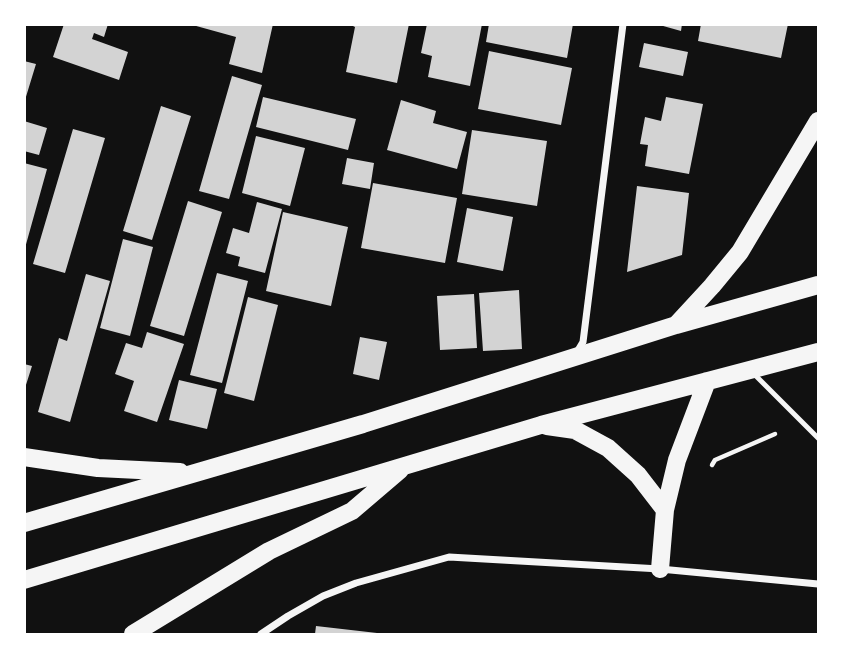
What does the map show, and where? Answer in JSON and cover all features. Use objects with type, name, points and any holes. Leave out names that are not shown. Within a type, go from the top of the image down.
[{"type":"main road","points":[[676,325],[740,252],[818,121]]},
{"type":"main road","points":[[24,523],[363,424],[676,325],[818,285]]},
{"type":"main road","points":[[24,580],[541,425],[818,352]]},
{"type":"main road","points":[[660,569],[665,510],[677,460],[707,381]]},
{"type":"main road","points":[[541,425],[575,430],[608,448],[638,475],[665,510]]},
{"type":"main road","points":[[24,457],[98,468],[194,473]]},
{"type":"main road","points":[[133,635],[269,551],[352,511],[405,465]]},
{"type":"street","points":[[572,359],[583,342],[623,24]]},
{"type":"street","points":[[261,635],[323,596],[356,583],[449,557],[660,569],[818,584]]},
{"type":"lane","points":[[751,371],[818,438]]},
{"type":"path","points":[[710,468],[715,460],[801,422]]},
{"type":"building","points":[[64,24],[108,24],[104,37],[94,33],[92,39],[128,52],[119,80],[53,57]]},
{"type":"building","points":[[189,24],[273,24],[262,73],[229,64],[236,37]]},
{"type":"building","points":[[349,24],[409,24],[397,83],[346,72],[355,27]]},
{"type":"building","points":[[427,24],[482,24],[470,86],[428,77],[432,56],[421,53]]},
{"type":"building","points":[[489,24],[573,24],[567,58],[486,42]]},
{"type":"building","points":[[656,24],[682,24],[681,31]]},
{"type":"building","points":[[701,24],[788,24],[781,58],[698,41]]},
{"type":"building","points":[[644,43],[688,52],[683,76],[639,67]]},
{"type":"building","points":[[489,51],[572,68],[561,125],[478,109]]},
{"type":"building","points":[[24,61],[36,64],[25,100],[24,100]]},
{"type":"building","points":[[232,76],[262,85],[229,199],[199,191]]},
{"type":"building","points":[[263,97],[356,119],[348,150],[256,127]]},
{"type":"building","points":[[666,97],[703,104],[689,174],[645,166],[648,145],[640,144],[645,117],[661,121]]},
{"type":"building","points":[[401,100],[436,111],[433,123],[467,132],[457,169],[387,150]]},
{"type":"building","points":[[161,106],[191,116],[152,240],[123,231]]},
{"type":"building","points":[[24,121],[47,128],[39,155],[24,151]]},
{"type":"building","points":[[73,129],[105,138],[65,273],[33,264]]},
{"type":"building","points":[[472,130],[547,141],[537,206],[462,194]]},
{"type":"building","points":[[256,136],[305,148],[290,206],[242,193]]},
{"type":"building","points":[[347,158],[374,163],[370,189],[342,184]]},
{"type":"building","points":[[24,163],[47,169],[25,248],[24,248]]},
{"type":"building","points":[[373,183],[457,198],[445,263],[361,248]]},
{"type":"building","points":[[637,186],[689,193],[682,255],[627,272]]},
{"type":"building","points":[[188,201],[222,212],[184,336],[150,326]]},
{"type":"building","points":[[257,202],[282,209],[265,273],[238,266],[240,257],[226,253],[233,228],[249,233]]},
{"type":"building","points":[[467,208],[513,217],[503,271],[457,262]]},
{"type":"building","points":[[283,212],[348,227],[331,306],[266,291]]},
{"type":"building","points":[[123,239],[153,247],[130,336],[100,328]]},
{"type":"building","points":[[217,273],[248,281],[222,383],[190,375]]},
{"type":"building","points":[[86,274],[110,281],[70,422],[38,412],[59,338],[67,341]]},
{"type":"building","points":[[519,290],[522,349],[483,351],[479,293]]},
{"type":"building","points":[[474,294],[477,348],[440,350],[437,296]]},
{"type":"building","points":[[248,297],[278,305],[254,401],[224,393]]},
{"type":"building","points":[[147,332],[184,344],[157,422],[124,411],[134,381],[115,374],[126,343],[142,348]]},
{"type":"building","points":[[360,337],[387,342],[379,380],[353,374]]},
{"type":"building","points":[[24,364],[32,366],[25,388],[24,388]]},
{"type":"building","points":[[179,380],[217,389],[207,429],[169,420]]},
{"type":"building","points":[[316,626],[377,633],[377,634],[315,634]]}]
